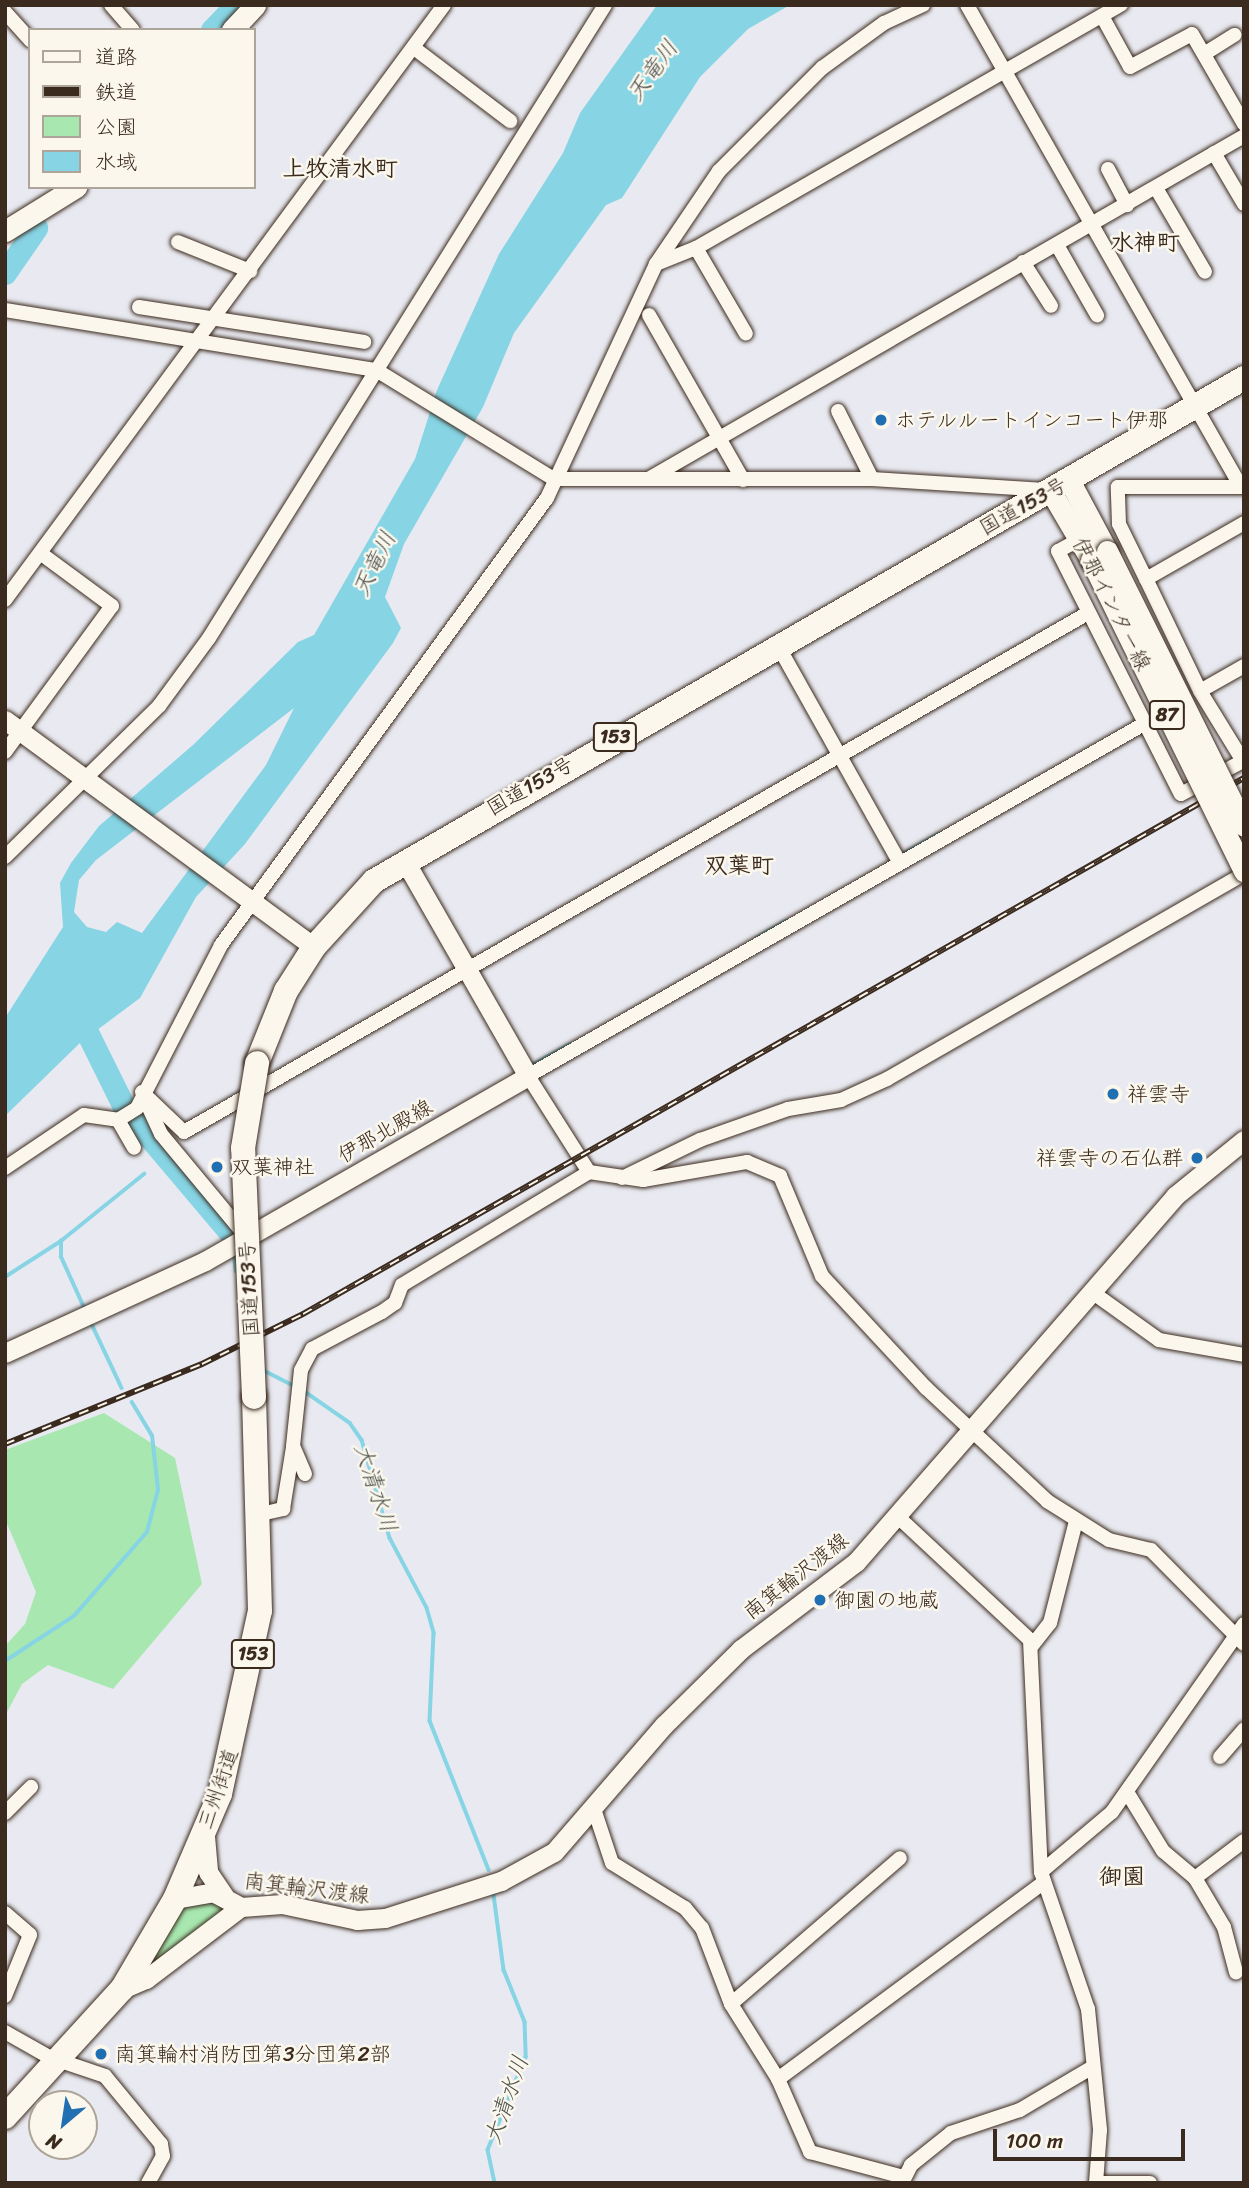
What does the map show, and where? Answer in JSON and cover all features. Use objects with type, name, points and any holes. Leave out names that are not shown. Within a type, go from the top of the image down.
[{"type":"highway","name":"国道153号","points":[[254,1397],[243,1148],[257,1063],[286,991],[314,947],[354,898],[405,861],[776,644],[1244,378]]},
{"type":"highway","name":"三州街道","points":[[5,2117],[61,2061],[122,1989],[175,1899],[205,1830],[244,1705],[260,1611],[261,1514],[254,1397]]},
{"type":"main road","points":[[234,28],[255,5]]},
{"type":"main road","points":[[5,231],[73,189]]},
{"type":"main road","name":"伊那インター線","points":[[1059,485],[1244,826]]},
{"type":"main road","name":"伊那インター線","points":[[1099,556],[1244,872]]},
{"type":"main road","points":[[13,726],[314,947]]},
{"type":"main road","points":[[405,861],[528,1076]]},
{"type":"main road","name":"伊那北殿線","points":[[5,1353],[238,1241],[528,1076]]},
{"type":"main road","name":"南箕輪沢渡線","points":[[224,1896],[241,1907],[282,1904],[368,1920],[428,1907],[530,1868],[574,1836],[664,1726],[741,1648],[856,1562],[1175,1196],[1244,1140]]},
{"type":"main road","points":[[205,1830],[208,1872],[224,1896]]},
{"type":"main road","points":[[175,1899],[200,1891],[224,1896]]},
{"type":"main road","points":[[122,1989],[146,1979],[241,1907]]},
{"type":"street","points":[[111,5],[131,28]]},
{"type":"street","points":[[5,600],[215,319],[444,5]]},
{"type":"street","points":[[5,858],[88,782],[159,706],[209,638],[380,372],[605,5]]},
{"type":"street","points":[[5,1168],[84,1115],[118,1120],[137,1108],[142,1092],[221,945],[249,900],[509,553],[554,479],[656,264],[755,129],[822,68],[884,23],[923,5]]},
{"type":"street","points":[[967,5],[1242,487],[1118,487],[1119,520],[1200,691],[1243,761],[1181,794],[1058,551],[1119,520]]},
{"type":"street","points":[[656,264],[696,248],[1121,5]]},
{"type":"street","points":[[5,12],[28,38]]},
{"type":"street","points":[[1102,16],[1130,66],[1192,34],[1244,124]]},
{"type":"street","points":[[1204,54],[1235,35]]},
{"type":"street","points":[[414,48],[510,121]]},
{"type":"street","points":[[649,479],[1244,136]]},
{"type":"street","points":[[1214,153],[1244,204]]},
{"type":"street","points":[[1108,169],[1127,205]]},
{"type":"street","points":[[1156,187],[1205,272]]},
{"type":"street","points":[[178,242],[250,271]]},
{"type":"street","points":[[1057,244],[1097,315]]},
{"type":"street","points":[[696,248],[746,334]]},
{"type":"street","points":[[1023,262],[1051,306]]},
{"type":"street","points":[[139,307],[364,342]]},
{"type":"street","points":[[5,310],[380,372],[554,479],[872,479],[1059,485]]},
{"type":"street","points":[[649,314],[743,480]]},
{"type":"street","points":[[838,411],[872,479]]},
{"type":"street","points":[[1146,579],[1244,523]]},
{"type":"street","points":[[5,752],[13,726],[112,606],[40,553]]},
{"type":"street","points":[[142,1092],[184,1132],[837,752],[1088,613]]},
{"type":"street","points":[[776,644],[898,859]]},
{"type":"street","points":[[1200,691],[1244,666]]},
{"type":"street","points":[[1144,724],[898,859],[528,1076],[589,1172],[617,1181],[731,1163],[771,1169],[822,1276],[973,1430],[1076,1521],[1109,1540],[1151,1550],[1239,1640]]},
{"type":"street","points":[[617,1181],[700,1140],[788,1109],[841,1100],[887,1079],[1244,872]]},
{"type":"street","points":[[142,1092],[161,1134],[238,1241]]},
{"type":"street","points":[[118,1120],[134,1148]]},
{"type":"street","points":[[261,1514],[283,1509],[301,1382],[312,1349],[382,1312],[395,1303],[402,1285],[589,1172]]},
{"type":"street","points":[[1092,1292],[1159,1340],[1244,1355]]},
{"type":"street","points":[[293,1446],[305,1474]]},
{"type":"street","points":[[897,1516],[1031,1647]]},
{"type":"street","points":[[1076,1521],[1050,1623],[1031,1647],[1042,1877],[1088,2009],[1091,2068],[1100,2130],[1096,2183],[1150,2183]]},
{"type":"street","points":[[778,2079],[1042,1877],[1127,1792],[1239,1640],[1244,1624]]},
{"type":"street","points":[[1220,1757],[1244,1729]]},
{"type":"street","points":[[5,1813],[31,1787]]},
{"type":"street","points":[[1127,1792],[1163,1851],[1195,1878],[1224,1927],[1236,1972]]},
{"type":"street","points":[[594,1809],[612,1863],[685,1908],[702,1928],[731,2004],[778,2079],[810,2152],[903,2180],[951,2133],[1020,2110],[1091,2068]]},
{"type":"street","points":[[1195,1878],[1244,1841]]},
{"type":"street","points":[[731,2004],[900,1858]]},
{"type":"street","points":[[5,1913],[30,1935],[5,1996]]},
{"type":"street","points":[[5,2032],[61,2061],[105,2077],[155,2133],[163,2156],[148,2183]]},
{"type":"green space","points":[[104,1413],[175,1458],[202,1584],[113,1689],[48,1665],[22,1684],[5,1716],[5,1646],[25,1624],[36,1592],[5,1519],[5,1450]]},
{"type":"green space","points":[[219,1901],[225,1912],[147,1968],[186,1904]]},
{"type":"water","name":"天竜川","points":[[657,5],[790,5],[748,29],[700,77],[622,198],[606,205],[514,333],[483,407],[404,544],[385,597],[401,628],[393,643],[245,844],[196,897],[140,998],[81,1042],[5,1116],[5,1018],[63,927],[60,883],[71,863],[99,826],[193,745],[298,642],[314,635],[415,459],[437,390],[499,254],[563,153],[580,113]],"holes":[[[294,708],[266,765],[142,933],[117,922],[106,932],[87,927],[74,912],[79,880],[96,860]]]},
{"type":"waterway","points":[[214,28],[236,5]]},
{"type":"waterway","points":[[5,273],[36,228]]},
{"type":"waterway","points":[[899,856],[938,834]]},
{"type":"waterway","points":[[756,938],[786,921]]},
{"type":"waterway","name":"大清水川","points":[[85,1028],[124,1107],[232,1235]]},
{"type":"waterway","points":[[532,1065],[570,1044]]},
{"type":"waterway","name":"大清水川","points":[[159,1161],[164,1157]]},
{"type":"waterway","points":[[85,1310],[61,1257],[61,1241],[144,1174]]},
{"type":"waterway","points":[[5,1277],[61,1241]]},
{"type":"waterway","name":"大清水川","points":[[234,1251],[236,1271]]},
{"type":"waterway","points":[[90,1320],[122,1388]]},
{"type":"waterway","name":"大清水川","points":[[263,1370],[297,1387]]},
{"type":"waterway","name":"大清水川","points":[[304,1391],[350,1423],[362,1440],[390,1538],[427,1608],[434,1633],[430,1721],[489,1870]]},
{"type":"waterway","points":[[5,1661],[74,1616],[147,1532],[158,1490],[152,1436],[132,1403]]},
{"type":"waterway","name":"大清水川","points":[[494,1895],[504,1970],[525,2022],[526,2057],[488,2150],[495,2183]]},
{"type":"railway","points":[[5,1444],[202,1364],[303,1314],[1244,778]]},
{"type":"place","name":"ホテルルートインコート伊那","points":[[881,420]]},
{"type":"place","name":"祥雲寺","points":[[1113,1094]]},
{"type":"place","name":"祥雲寺の石仏群","points":[[1197,1158]]},
{"type":"place","name":"双葉神社","points":[[217,1167]]},
{"type":"place","name":"御園の地蔵","points":[[820,1600]]},
{"type":"place","name":"南箕輪村消防団第3分団第2部","points":[[101,2054]]},
{"type":"district","name":"上牧清水町","points":[[340,169]]},
{"type":"district","name":"水神町","points":[[1145,243]]},
{"type":"district","name":"双葉町","points":[[739,866]]},
{"type":"district","name":"御園","points":[[1122,1877]]}]
